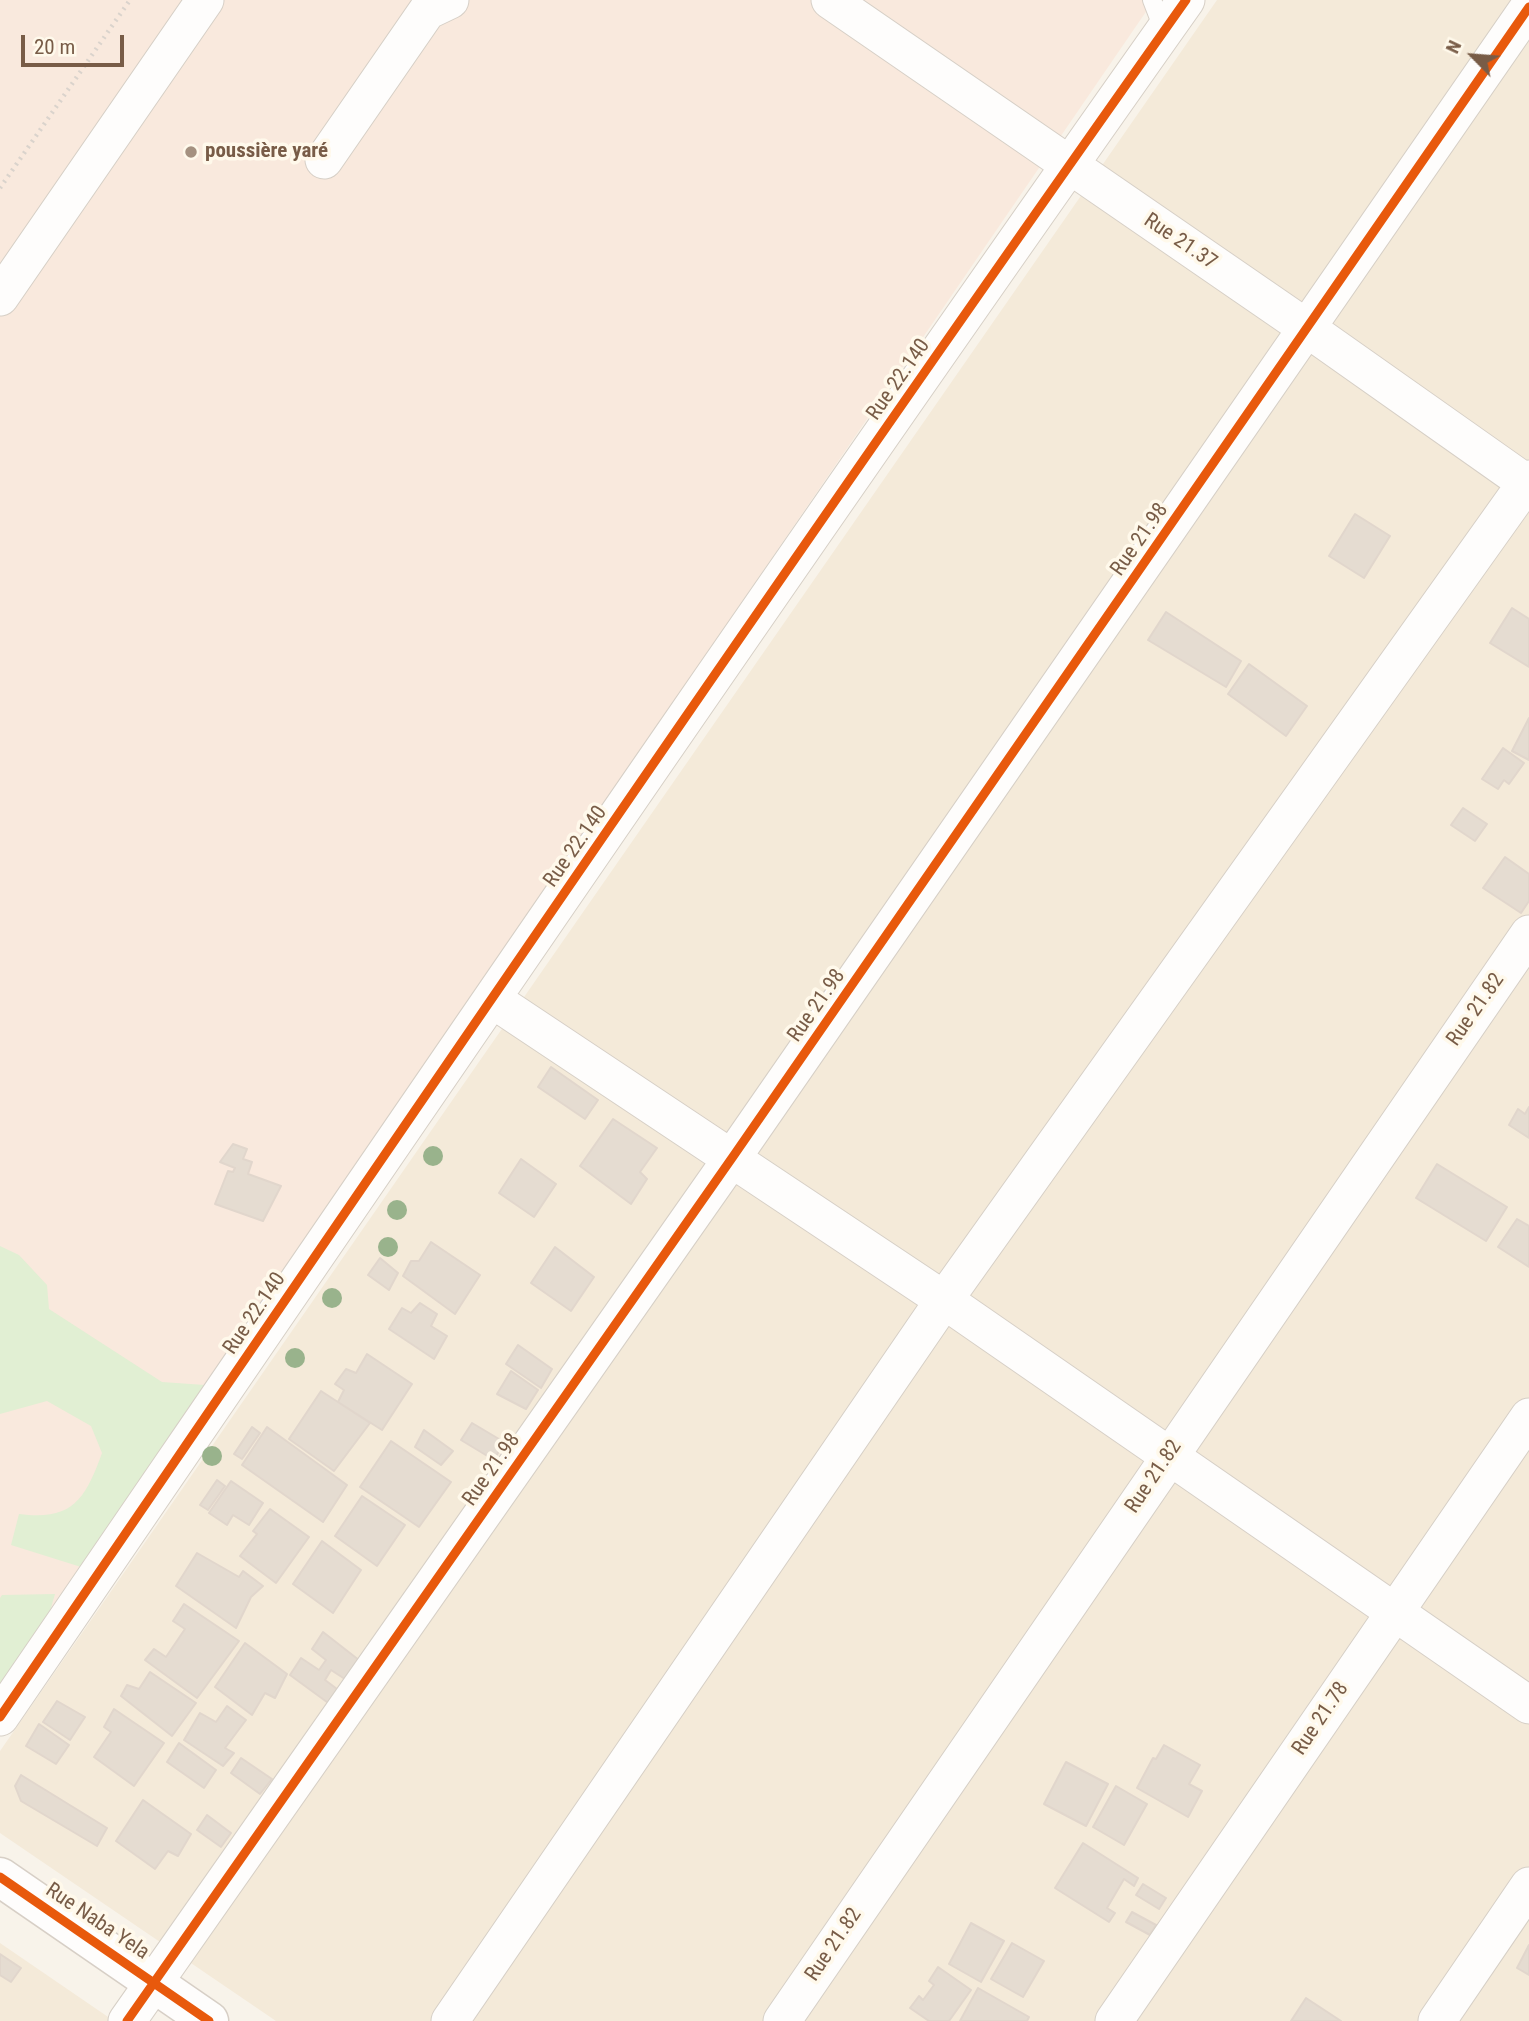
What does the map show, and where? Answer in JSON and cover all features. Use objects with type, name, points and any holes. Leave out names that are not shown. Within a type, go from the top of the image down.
[{"type":"street","points":[[0,298],[205,0]]},
{"type":"street","points":[[324,160],[427,11],[450,0]]},
{"type":"street","name":"Rue 21.37","points":[[830,0],[1528,482]]},
{"type":"street","name":"Rue 22.140","points":[[0,1717],[492,999],[1069,166],[1158,15],[1186,0]]},
{"type":"street","name":"Rue 21.98","points":[[127,2021],[732,1158],[1529,6]]},
{"type":"street","points":[[450,2021],[944,1300],[1528,482]]},
{"type":"street","name":"Rue 21.82","points":[[782,2021],[1529,934]]},
{"type":"street","points":[[492,999],[944,1300],[1529,1705]]},
{"type":"street","name":"Rue 21.78","points":[[1114,2021],[1529,1417]]},
{"type":"street","name":"Rue Naba Yela","points":[[0,1877],[209,2021]]},
{"type":"street","points":[[1437,2021],[1529,1886]]},
{"type":"path","points":[[0,188],[130,0]]},
{"type":"shaded area","points":[[0,0],[1154,0],[0,1685]]},
{"type":"shaded area","points":[[1217,0],[1529,0],[1529,2021],[276,2021],[0,1833],[0,1751]]},
{"type":"shaded area","points":[[0,1943],[114,2021],[0,2021]]},
{"type":"green space","points":[[0,1246],[19,1255],[47,1285],[49,1309],[162,1382],[205,1385],[81,1567],[11,1545],[19,1514],[52,1514],[74,1504],[89,1483],[102,1453],[91,1426],[47,1401],[0,1414]]},
{"type":"green space","points":[[55,1594],[41,1642],[0,1687],[0,1598],[2,1595]]},
{"type":"building","points":[[1355,514],[1390,536],[1364,578],[1329,556]]},
{"type":"building","points":[[1512,608],[1529,619],[1529,667],[1490,643]]},
{"type":"building","points":[[1166,612],[1241,661],[1226,687],[1148,640]]},
{"type":"building","points":[[1249,664],[1307,706],[1286,736],[1228,694]]},
{"type":"building","points":[[1529,718],[1529,760],[1512,751]]},
{"type":"building","points":[[1503,748],[1524,763],[1509,784],[1504,780],[1498,789],[1482,779]]},
{"type":"building","points":[[1463,808],[1487,824],[1475,841],[1451,825]]},
{"type":"building","points":[[1505,857],[1529,874],[1529,901],[1521,913],[1483,888]]},
{"type":"building","points":[[551,1067],[598,1100],[585,1119],[538,1087]]},
{"type":"building","points":[[1529,1107],[1529,1138],[1509,1125],[1518,1109],[1525,1114]]},
{"type":"building","points":[[613,1119],[657,1148],[640,1172],[647,1179],[631,1204],[580,1166]]},
{"type":"building","points":[[233,1144],[247,1149],[243,1159],[252,1162],[248,1174],[281,1186],[263,1221],[215,1204],[228,1171],[233,1172],[235,1168],[220,1162]]},
{"type":"building","points":[[521,1159],[556,1184],[534,1217],[499,1193]]},
{"type":"building","points":[[1437,1164],[1507,1207],[1486,1241],[1416,1198]]},
{"type":"building","points":[[1517,1219],[1529,1226],[1529,1267],[1498,1247]]},
{"type":"building","points":[[431,1242],[480,1275],[455,1314],[403,1276],[411,1261],[419,1261]]},
{"type":"building","points":[[555,1247],[594,1277],[571,1311],[531,1283]]},
{"type":"building","points":[[380,1258],[398,1273],[389,1290],[368,1275]]},
{"type":"building","points":[[420,1303],[437,1314],[431,1326],[447,1336],[434,1359],[389,1329],[402,1308],[411,1313]]},
{"type":"building","points":[[518,1345],[552,1369],[541,1388],[506,1364]]},
{"type":"building","points":[[367,1354],[412,1384],[382,1430],[338,1402],[344,1390],[335,1384],[346,1369],[356,1373]]},
{"type":"building","points":[[511,1371],[538,1390],[526,1409],[497,1394]]},
{"type":"building","points":[[321,1391],[370,1423],[334,1471],[289,1439]]},
{"type":"building","points":[[472,1423],[504,1442],[494,1460],[461,1440]]},
{"type":"building","points":[[252,1427],[260,1433],[242,1459],[234,1454]]},
{"type":"building","points":[[267,1427],[347,1485],[323,1522],[242,1465]]},
{"type":"building","points":[[424,1430],[453,1451],[441,1465],[415,1447]]},
{"type":"building","points":[[391,1441],[451,1482],[419,1527],[360,1487]]},
{"type":"building","points":[[217,1480],[225,1486],[208,1510],[200,1505]]},
{"type":"building","points":[[231,1481],[263,1503],[249,1525],[233,1515],[227,1525],[209,1513]]},
{"type":"building","points":[[362,1496],[405,1525],[377,1566],[335,1536]]},
{"type":"building","points":[[270,1509],[309,1537],[276,1583],[240,1556],[257,1534],[253,1531]]},
{"type":"building","points":[[322,1541],[361,1570],[333,1613],[293,1584]]},
{"type":"building","points":[[197,1553],[239,1577],[243,1571],[263,1586],[251,1597],[236,1628],[176,1586]]},
{"type":"building","points":[[184,1604],[239,1641],[197,1698],[145,1660],[154,1649],[166,1657],[185,1629],[173,1621]]},
{"type":"building","points":[[323,1632],[364,1664],[351,1683],[331,1670],[325,1680],[341,1692],[331,1705],[290,1675],[301,1658],[319,1670],[326,1660],[312,1649]]},
{"type":"building","points":[[245,1643],[287,1674],[275,1698],[265,1693],[252,1715],[215,1687]]},
{"type":"building","points":[[150,1672],[196,1703],[172,1736],[121,1696],[127,1685],[139,1689]]},
{"type":"building","points":[[57,1701],[85,1717],[70,1740],[43,1722]]},
{"type":"building","points":[[227,1706],[246,1720],[225,1748],[234,1753],[223,1766],[184,1740],[200,1713],[216,1722]]},
{"type":"building","points":[[114,1709],[164,1743],[134,1786],[94,1757],[111,1732],[104,1727]]},
{"type":"building","points":[[39,1724],[69,1745],[56,1764],[26,1746]]},
{"type":"building","points":[[179,1743],[216,1770],[204,1788],[167,1762]]},
{"type":"building","points":[[1164,1745],[1200,1765],[1189,1784],[1202,1791],[1188,1817],[1137,1788],[1153,1758],[1156,1759]]},
{"type":"building","points":[[241,1758],[272,1779],[260,1794],[231,1773]]},
{"type":"building","points":[[1066,1762],[1108,1784],[1086,1826],[1044,1804]]},
{"type":"building","points":[[21,1775],[107,1828],[97,1846],[21,1801],[15,1786]]},
{"type":"building","points":[[1116,1786],[1147,1804],[1124,1845],[1093,1827]]},
{"type":"building","points":[[143,1800],[191,1834],[178,1856],[168,1851],[155,1869],[116,1841]]},
{"type":"building","points":[[207,1815],[231,1833],[221,1847],[197,1830]]},
{"type":"building","points":[[1083,1843],[1138,1878],[1134,1886],[1124,1879],[1107,1908],[1115,1913],[1109,1922],[1055,1888]]},
{"type":"building","points":[[1143,1884],[1166,1898],[1159,1909],[1136,1895]]},
{"type":"building","points":[[1132,1912],[1156,1925],[1150,1935],[1126,1922]]},
{"type":"building","points":[[971,1923],[1004,1941],[981,1982],[949,1964]]},
{"type":"building","points":[[1012,1943],[1044,1961],[1023,1997],[991,1979]]},
{"type":"building","points":[[1529,1945],[1529,1975],[1517,1968]]},
{"type":"building","points":[[0,1954],[21,1968],[11,1982],[0,1975]]},
{"type":"building","points":[[938,1967],[971,1990],[949,2021],[929,2021],[910,2008],[919,1996],[923,2000],[934,1985],[929,1981]]},
{"type":"building","points":[[978,1988],[1029,2017],[1027,2021],[960,2021]]},
{"type":"building","points":[[1306,1998],[1341,2021],[1291,2021]]},
{"type":"cycle path","points":[[0,1717],[738,642],[1186,0]]},
{"type":"cycle path","points":[[127,2021],[732,1158],[1529,7]]},
{"type":"cycle path","points":[[0,1877],[209,2021]]},
{"type":"place","name":"poussière yaré","points":[[191,152]]}]
